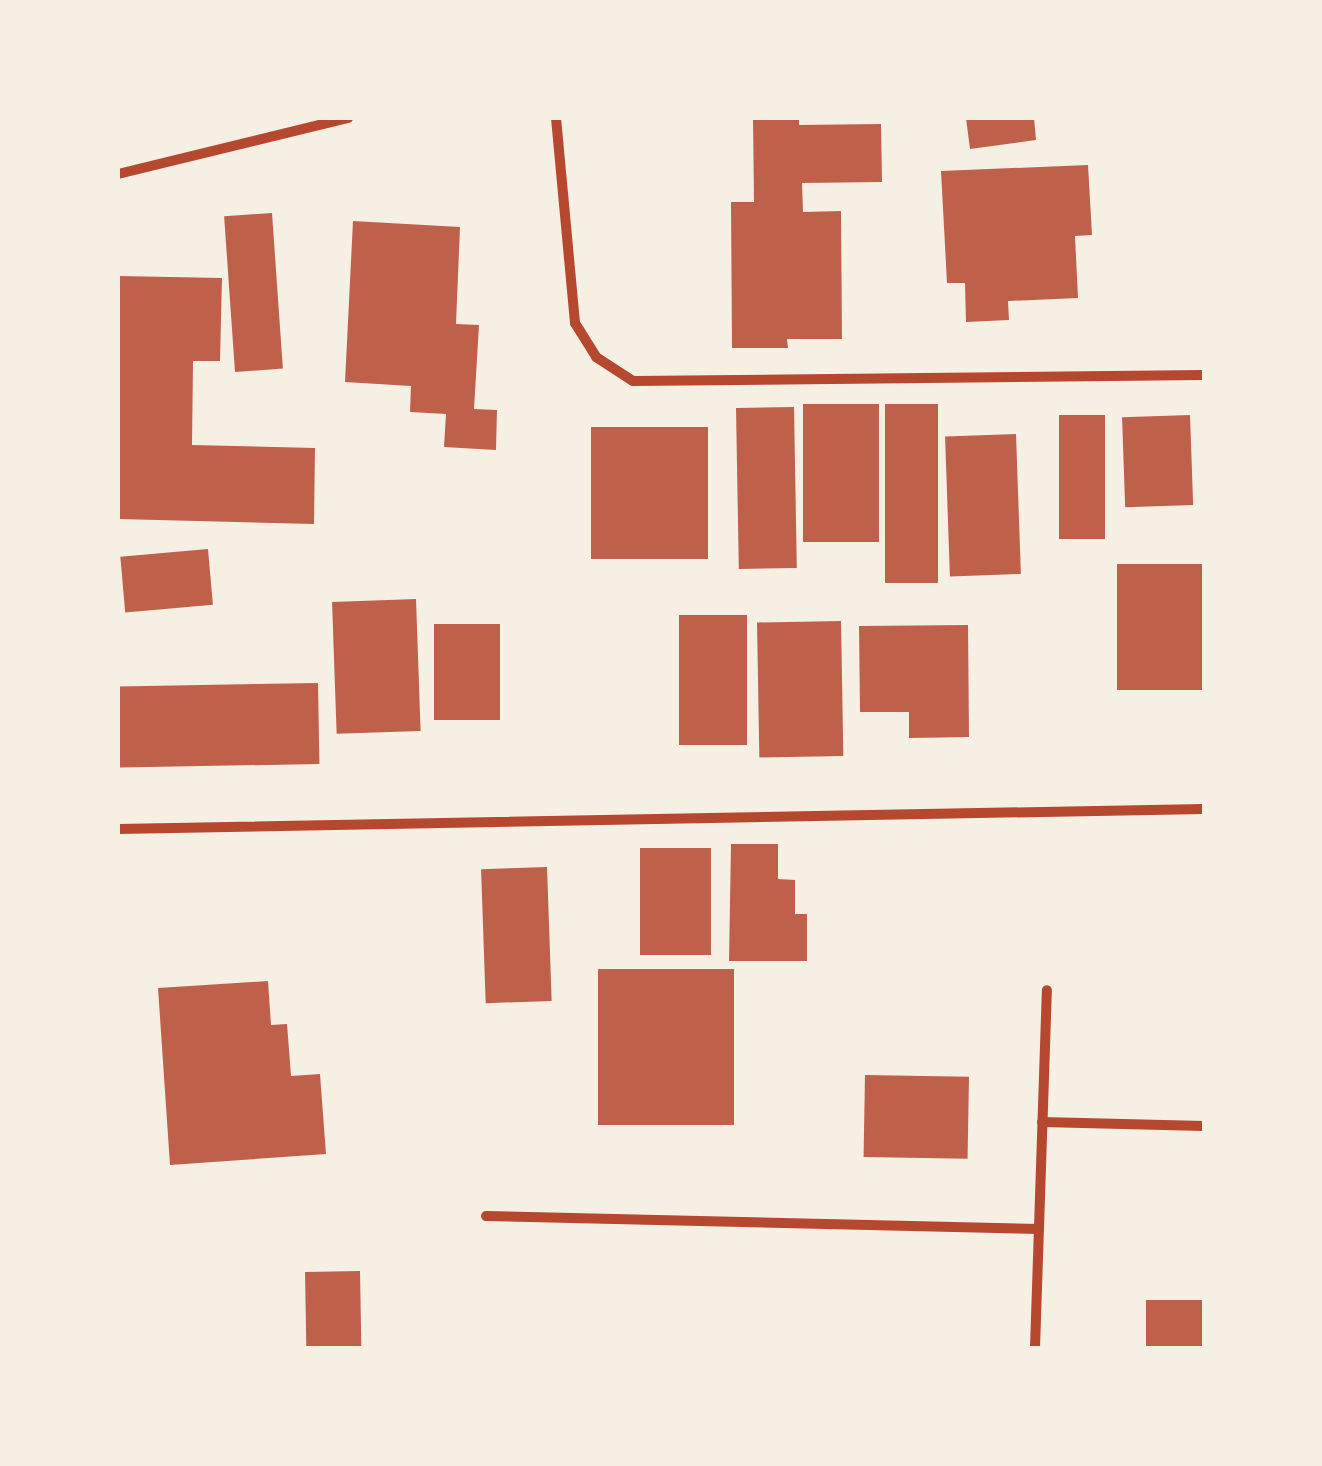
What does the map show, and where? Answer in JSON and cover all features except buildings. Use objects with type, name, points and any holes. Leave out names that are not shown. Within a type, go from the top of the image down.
[{"type":"street","points":[[118,174],[348,118]]},
{"type":"street","points":[[556,118],[575,323],[596,357],[634,381],[1204,374]]},
{"type":"street","points":[[118,829],[1204,809]]},
{"type":"street","points":[[1035,1348],[1048,990]]},
{"type":"street","points":[[1042,1122],[1204,1126]]},
{"type":"street","points":[[486,1216],[1039,1229]]}]
